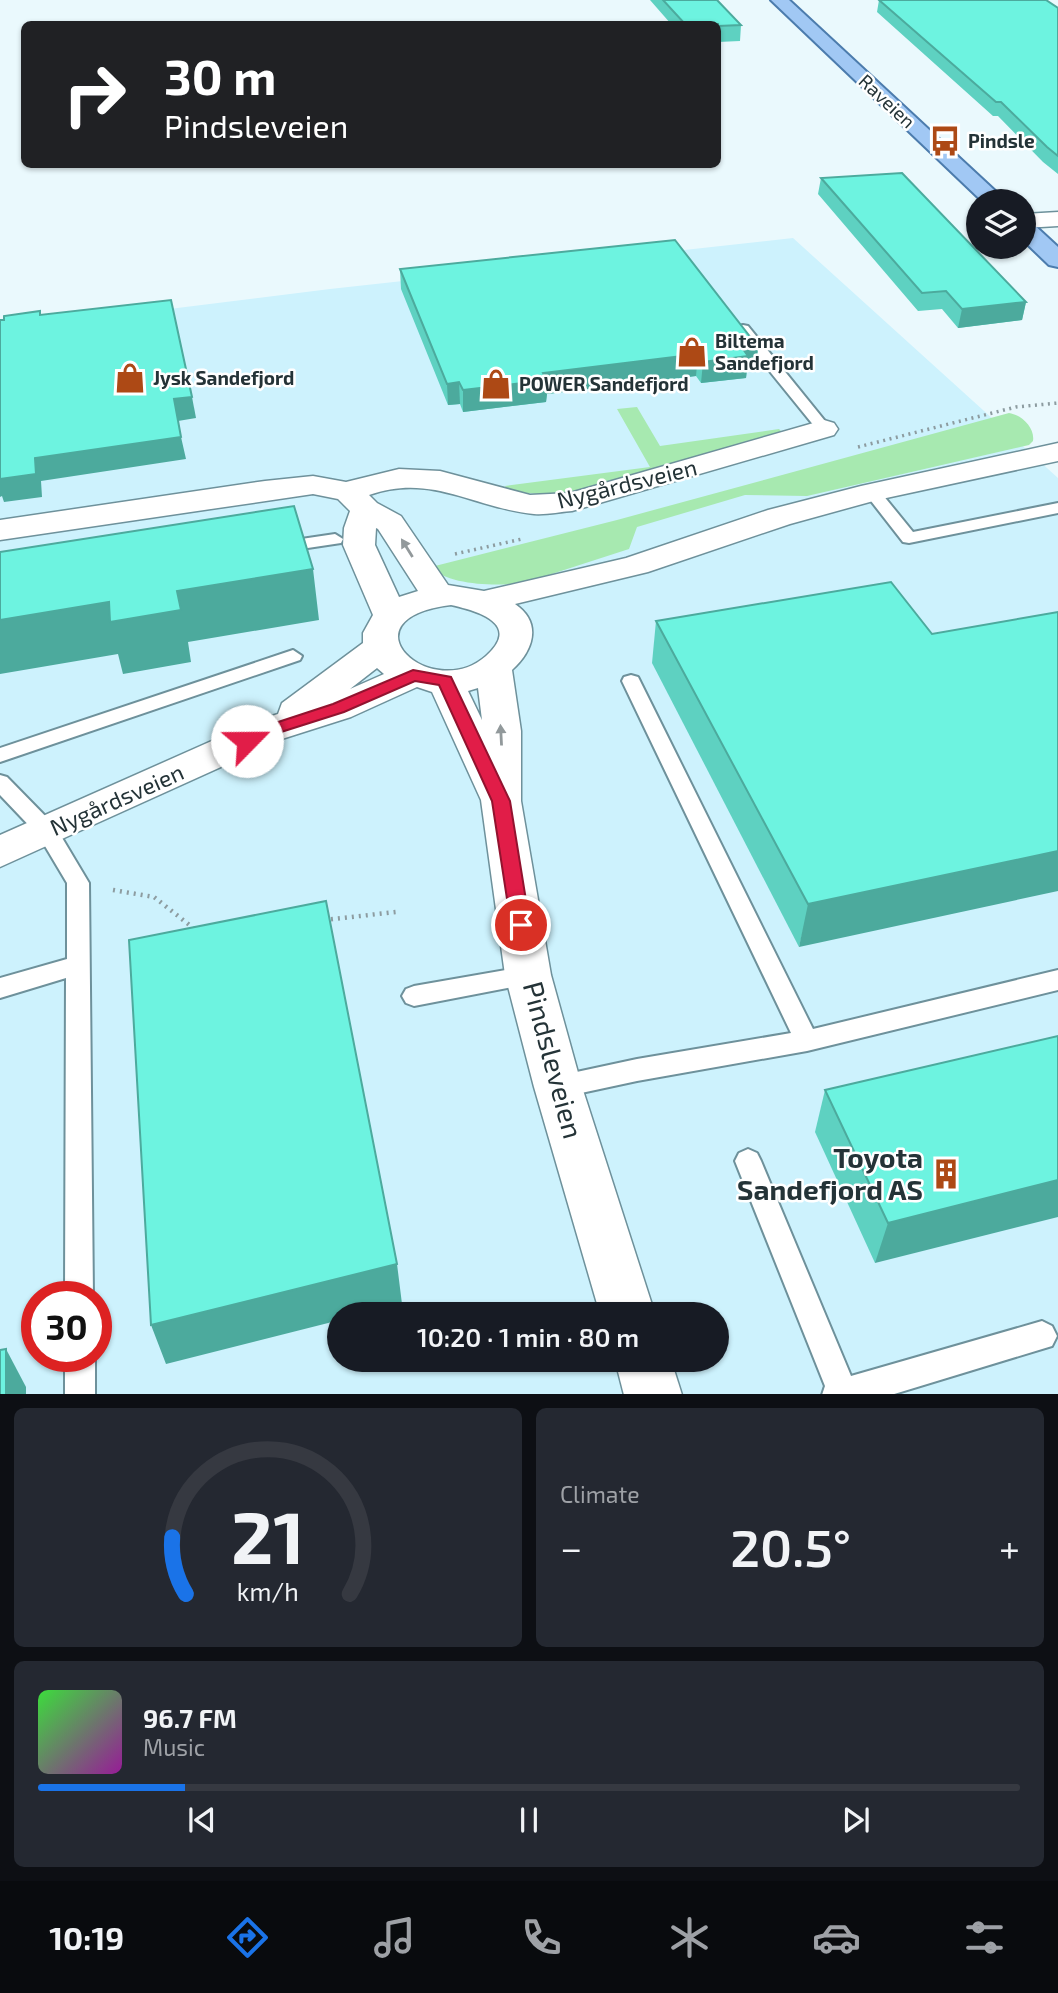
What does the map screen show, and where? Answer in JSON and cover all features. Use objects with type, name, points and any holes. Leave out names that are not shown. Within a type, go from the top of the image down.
[{"type":"main road","name":"Raveien","points":[[779,0],[982,189]]},
{"type":"main road","points":[[1036,239],[1058,260]]},
{"type":"street","points":[[1036,220],[1058,219]]},
{"type":"street","name":"Nygårdsveien","points":[[357,501],[387,480],[413,476],[449,481],[532,505],[572,502],[824,429]]},
{"type":"street","points":[[485,601],[636,565],[779,517],[872,492],[1058,452]]},
{"type":"street","points":[[0,530],[313,485],[357,501],[394,528],[438,596]]},
{"type":"street","points":[[357,501],[359,545],[386,631],[387,658],[429,678],[471,678],[494,669],[513,652],[517,640],[517,628],[500,608],[469,596],[438,596],[414,602],[386,631]]},
{"type":"street","points":[[517,628],[636,565]]},
{"type":"street","name":"Nygårdsveien","points":[[272,729],[386,631]]},
{"type":"street","name":"Pindsleveien","points":[[494,669],[502,731],[501,801],[528,975],[558,1087],[624,1302]]},
{"type":"street","name":"Nygårdsveien","points":[[0,852],[272,729],[429,678]]},
{"type":"street","name":"Pindsleveien","points":[[429,678],[501,801]]},
{"type":"street","points":[[646,1372],[653,1394]]},
{"type":"lane","points":[[731,314],[824,429]]},
{"type":"lane","points":[[872,492],[909,538],[1058,508]]},
{"type":"lane","points":[[268,550],[335,539]]},
{"type":"lane","points":[[0,755],[293,656]]},
{"type":"lane","points":[[631,681],[807,1041]]},
{"type":"lane","points":[[0,782],[47,831],[78,883],[79,1281]]},
{"type":"lane","points":[[0,988],[78,965]]},
{"type":"lane","points":[[414,996],[528,975]]},
{"type":"lane","points":[[558,1087],[637,1070],[807,1041],[1058,980]]},
{"type":"lane","points":[[748,1161],[841,1394],[1042,1336]]},
{"type":"lane","points":[[80,1372],[80,1394]]},
{"type":"path","points":[[78,883],[154,897],[198,932]]},
{"type":"path","points":[[317,920],[396,912]]},
{"type":"shaded area","points":[[793,238],[1058,478],[1058,1394],[0,1394],[0,330],[330,289]]},
{"type":"green space","points":[[637,407],[660,446],[779,429],[782,432],[581,491],[548,495],[508,491],[505,486],[650,467],[617,409]]},
{"type":"green space","points":[[1009,413],[1019,416],[1030,427],[1033,441],[1029,445],[807,496],[745,495],[637,527],[629,549],[527,582],[476,584],[449,578],[431,567],[617,520]]},
{"type":"building","points":[[663,0],[717,0],[741,25],[721,26],[721,21],[682,21]]},
{"type":"building","points":[[879,0],[1046,0],[1058,8],[1058,156],[1001,102],[996,102]]},
{"type":"building","points":[[902,173],[966,240],[966,259],[985,259],[1026,302],[962,309],[946,291],[922,293],[821,178]]},
{"type":"building","points":[[675,240],[758,347],[743,349],[748,356],[703,362],[698,354],[543,373],[547,380],[463,390],[459,382],[447,384],[400,269]]},
{"type":"building","points":[[171,300],[192,397],[174,399],[181,437],[35,458],[36,474],[0,479],[0,320],[4,320],[4,316],[40,311],[40,315]]},
{"type":"building","points":[[294,506],[313,569],[177,591],[181,610],[110,622],[109,602],[0,620],[0,552]]},
{"type":"building","points":[[891,582],[932,634],[1058,612],[1058,851],[808,904],[656,621]]},
{"type":"building","points":[[326,901],[397,1264],[151,1325],[129,940]]},
{"type":"building","name":"Toyota Sandefjord AS","points":[[1058,1036],[1058,1180],[888,1223],[825,1090]]},
{"type":"building","points":[[6,1349],[6,1394],[0,1394],[0,1350]]},
{"type":"place","name":"Pindsle","points":[[945,141]]},
{"type":"place","name":"Biltema Sandefjord","points":[[692,352]]},
{"type":"place","name":"Jysk Sandefjord","points":[[130,378]]},
{"type":"place","name":"POWER Sandefjord","points":[[496,384]]},
{"type":"place","name":"Toyota Sandefjord AS","points":[[946,1174]]},
{"type":"route","points":[[247,741],[272,729],[338,708],[413,675],[445,681],[501,801],[521,925]]}]
